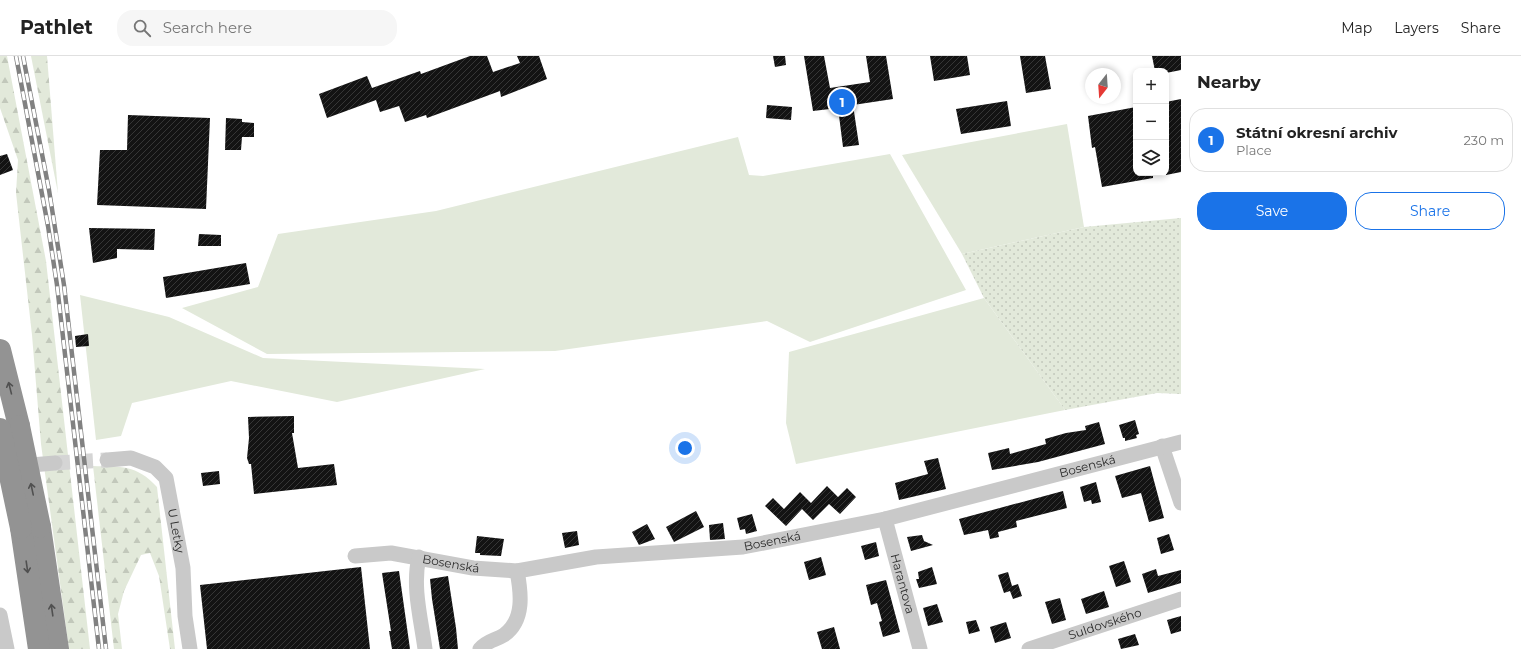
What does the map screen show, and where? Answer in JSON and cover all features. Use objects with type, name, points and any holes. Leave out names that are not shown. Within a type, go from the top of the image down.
[{"type":"highway","points":[[0,350],[10,427],[58,649]]},
{"type":"highway","points":[[31,528],[39,649]]},
{"type":"street","name":"Bosenská","points":[[355,556],[391,553],[473,568],[517,571],[596,557],[743,547],[886,519],[1181,442]]},
{"type":"street","points":[[1162,446],[1181,503]]},
{"type":"street","name":"U Letky","points":[[107,460],[131,458],[155,467],[166,478],[183,568],[185,616],[190,649]]},
{"type":"street","points":[[0,467],[55,463]]},
{"type":"street","name":"Harantova","points":[[886,519],[920,649]]},
{"type":"street","points":[[419,557],[416,570],[416,590],[425,649]]},
{"type":"street","points":[[480,649],[490,641],[504,634],[517,616],[521,605],[517,571]]},
{"type":"street","name":"Suldovského","points":[[1029,649],[1181,599]]},
{"type":"street","points":[[0,615],[7,649]]},
{"type":"green space","points":[[0,56],[7,56],[46,261],[90,649],[69,649],[41,444],[32,335],[16,193],[18,160],[0,108]]},
{"type":"green space","points":[[31,56],[47,56],[58,193]]},
{"type":"green space","points":[[1067,124],[1084,227],[962,254],[902,155]]},
{"type":"green space","points":[[738,137],[749,175],[763,176],[890,154],[966,290],[810,342],[767,321],[555,351],[267,354],[182,308],[258,287],[278,234],[436,211]]},
{"type":"green space","points":[[1181,218],[1181,394],[1157,393],[1065,410],[984,298],[962,254],[1084,227]]},
{"type":"green space","points":[[80,295],[169,317],[263,358],[485,369],[337,402],[231,381],[132,403],[121,436],[96,440]]},
{"type":"green space","points":[[984,298],[1065,410],[796,464],[786,423],[789,352]]},
{"type":"green space","points":[[93,466],[128,468],[142,474],[157,487],[175,649],[170,649],[159,576],[150,553],[141,555],[124,591],[118,614],[122,649],[114,649]]},
{"type":"building","points":[[470,56],[487,56],[493,72],[520,63],[517,56],[539,56],[547,79],[501,97],[500,91],[427,118],[426,115],[405,122],[399,106],[380,112],[376,100],[327,118],[319,94],[367,76],[372,88],[420,71],[421,74]]},
{"type":"building","points":[[773,56],[785,56],[786,65],[775,67]]},
{"type":"building","points":[[804,56],[824,56],[830,88],[870,82],[866,56],[886,56],[893,99],[853,105],[859,145],[843,147],[838,108],[813,111]]},
{"type":"building","points":[[930,56],[967,56],[970,75],[934,81]]},
{"type":"building","points":[[1020,56],[1045,56],[1051,89],[1026,93]]},
{"type":"building","points":[[1152,56],[1181,56],[1181,70],[1169,72],[1169,68],[1154,68]]},
{"type":"building","points":[[1181,99],[1181,172],[1169,174],[1169,104],[1169,101]]},
{"type":"building","points":[[1007,101],[1011,126],[961,134],[956,109]]},
{"type":"building","points":[[767,105],[792,107],[791,120],[766,118]]},
{"type":"building","points":[[1133,108],[1133,176],[1153,176],[1153,178],[1102,187],[1095,147],[1092,148],[1088,116]]},
{"type":"building","points":[[128,115],[210,118],[206,209],[97,205],[100,150],[127,150]]},
{"type":"building","points":[[226,118],[242,119],[242,122],[254,123],[254,137],[242,137],[241,150],[225,150]]},
{"type":"building","points":[[7,154],[13,170],[0,175],[0,156]]},
{"type":"building","points":[[89,228],[155,229],[154,250],[117,249],[117,258],[93,263]]},
{"type":"building","points":[[199,234],[221,235],[221,246],[198,246]]},
{"type":"building","points":[[246,263],[250,284],[166,298],[163,277]]},
{"type":"building","points":[[88,334],[89,346],[76,347],[75,336]]},
{"type":"building","points":[[294,416],[294,433],[292,433],[298,468],[334,464],[337,485],[254,494],[251,464],[249,464],[247,458],[249,438],[248,417]]},
{"type":"building","points":[[1135,420],[1139,434],[1136,435],[1137,438],[1125,441],[1119,425]]},
{"type":"building","points":[[1099,422],[1105,444],[1038,462],[992,470],[988,453],[1009,448],[1010,454],[1046,444],[1045,439],[1066,433],[1086,430],[1085,426]]},
{"type":"building","points":[[938,458],[946,489],[899,500],[895,483],[928,474],[924,461]]},
{"type":"building","points":[[1150,466],[1164,518],[1149,522],[1141,493],[1122,498],[1115,476]]},
{"type":"building","points":[[219,471],[220,484],[203,486],[201,473]]},
{"type":"building","points":[[1096,482],[1101,502],[1092,504],[1091,500],[1084,502],[1080,487]]},
{"type":"building","points":[[827,486],[838,497],[847,488],[856,497],[840,514],[829,504],[813,520],[802,509],[786,526],[765,506],[773,498],[784,509],[800,492],[811,503]]},
{"type":"building","points":[[1063,491],[1067,508],[1016,521],[1017,527],[998,532],[999,537],[990,539],[988,530],[964,535],[959,519]]},
{"type":"building","points":[[696,511],[704,527],[674,542],[666,527]]},
{"type":"building","points":[[752,514],[757,531],[746,534],[745,529],[740,530],[737,518]]},
{"type":"building","points":[[723,523],[725,539],[710,540],[709,525]]},
{"type":"building","points":[[647,524],[655,539],[639,545],[632,532]]},
{"type":"building","points":[[577,531],[579,545],[565,548],[562,533]]},
{"type":"building","points":[[1169,534],[1174,550],[1161,554],[1157,538]]},
{"type":"building","points":[[922,535],[924,541],[933,545],[911,551],[907,537]]},
{"type":"building","points":[[477,536],[504,539],[501,556],[480,555],[480,553],[475,553]]},
{"type":"building","points":[[876,542],[879,556],[865,560],[861,546]]},
{"type":"building","points":[[821,557],[826,575],[809,580],[804,562]]},
{"type":"building","points":[[1124,561],[1131,582],[1116,587],[1109,566]]},
{"type":"building","points":[[361,567],[370,649],[207,649],[200,585]]},
{"type":"building","points":[[932,567],[937,584],[919,588],[916,579],[919,579],[918,572]]},
{"type":"building","points":[[1156,569],[1158,576],[1181,570],[1181,583],[1148,593],[1142,574]]},
{"type":"building","points":[[399,571],[410,649],[392,649],[389,631],[391,631],[382,573]]},
{"type":"building","points":[[1008,572],[1012,586],[1018,584],[1022,596],[1013,599],[1010,591],[1004,593],[998,575]]},
{"type":"building","points":[[448,576],[458,649],[440,649],[432,599],[430,579]]},
{"type":"building","points":[[886,580],[900,632],[883,637],[879,622],[882,621],[877,603],[871,605],[866,585]]},
{"type":"building","points":[[1104,591],[1109,607],[1086,614],[1081,599]]},
{"type":"building","points":[[1060,598],[1066,620],[1052,624],[1045,602]]},
{"type":"building","points":[[937,604],[943,622],[928,626],[923,608]]},
{"type":"building","points":[[1181,616],[1181,631],[1171,634],[1167,620]]},
{"type":"building","points":[[976,620],[980,631],[969,634],[966,622]]},
{"type":"building","points":[[1006,622],[1011,638],[995,643],[990,627]]},
{"type":"building","points":[[834,627],[840,649],[822,649],[817,632]]},
{"type":"building","points":[[1135,634],[1139,645],[1121,649],[1118,639]]},
{"type":"tunnel","points":[[55,463],[107,460]]},
{"type":"railway","points":[[16,56],[48,226],[57,285],[99,649]]},
{"type":"railway","points":[[23,56],[49,190],[64,285],[106,649]]},
{"type":"place","name":"Státní okresní archiv","points":[[842,102]]}]
